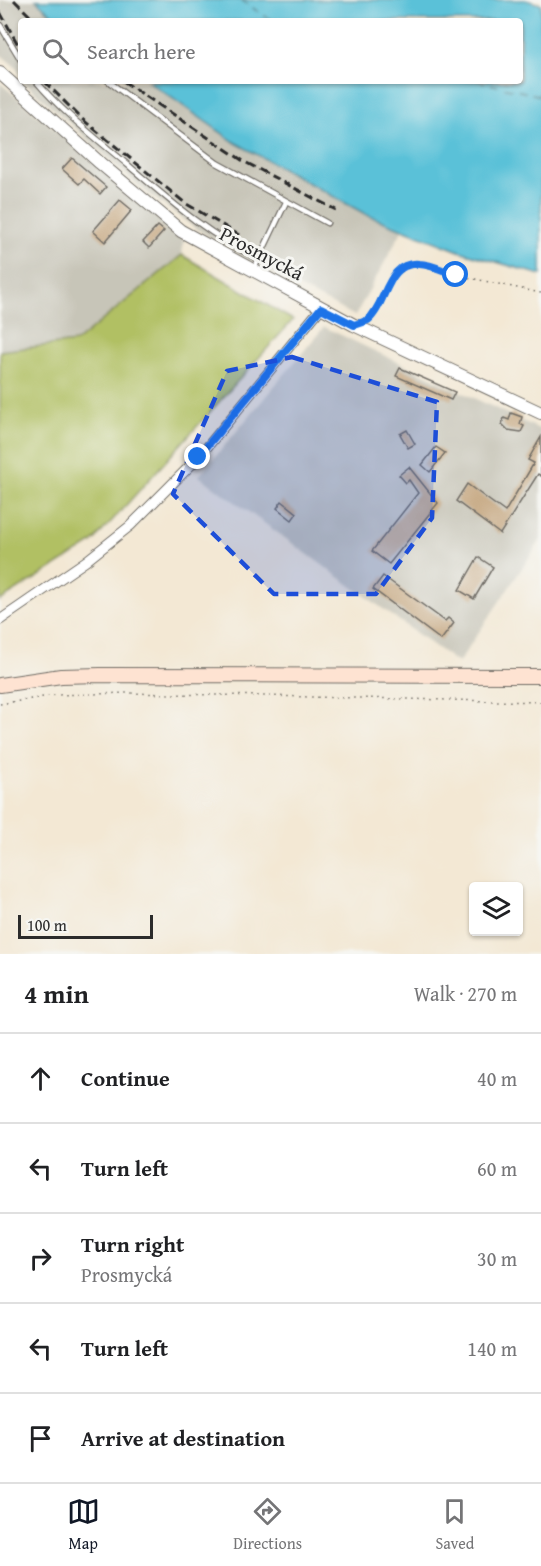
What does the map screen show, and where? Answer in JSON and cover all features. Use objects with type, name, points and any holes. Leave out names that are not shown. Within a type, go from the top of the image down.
[{"type":"main road","points":[[0,685],[61,676],[101,675],[541,676]]},
{"type":"street","name":"Prosmycká","points":[[0,73],[100,163],[181,231],[354,325],[541,412]]},
{"type":"street","points":[[0,620],[86,561],[129,526],[198,457],[321,308]]},
{"type":"lane","points":[[0,25],[18,56]]},
{"type":"lane","points":[[12,47],[18,46]]},
{"type":"lane","points":[[39,84],[70,117],[191,218],[231,246],[259,259]]},
{"type":"lane","points":[[112,84],[217,163],[327,223]]},
{"type":"lane","points":[[253,271],[286,202]]},
{"type":"path","points":[[354,325],[368,320],[385,295],[390,277],[417,263],[456,275],[541,293]]},
{"type":"path","points":[[0,704],[56,695],[127,693],[541,702]]},
{"type":"highlighted area","points":[[292,357],[437,402],[432,518],[376,594],[274,594],[173,494],[227,371]]},
{"type":"shaded area","points":[[0,0],[36,0],[56,18],[18,18],[18,70],[0,54]]},
{"type":"shaded area","points":[[0,83],[184,239],[182,255],[76,342],[0,351]]},
{"type":"shaded area","points":[[26,84],[152,84],[236,143],[368,215],[403,229],[355,316],[247,260],[192,226],[140,187]]},
{"type":"shaded area","points":[[324,327],[541,430],[541,540],[458,663],[199,476]]},
{"type":"green space","points":[[182,255],[293,320],[92,543],[0,601],[0,351],[76,342]]},
{"type":"water","points":[[36,0],[525,0],[541,4],[541,275],[459,251],[367,215],[236,143],[152,84],[523,84],[523,18],[56,18]]},
{"type":"building","points":[[72,158],[106,187],[100,194],[84,179],[79,184],[62,169]]},
{"type":"building","points":[[120,200],[132,210],[105,242],[93,231]]},
{"type":"building","points":[[158,226],[164,231],[149,248],[143,242]]},
{"type":"building","points":[[400,368],[455,392],[451,400],[396,376]]},
{"type":"building","points":[[511,413],[522,417],[520,424],[524,426],[521,432],[508,430],[502,424],[504,418],[509,420]]},
{"type":"building","points":[[407,430],[415,444],[408,448],[400,434]]},
{"type":"building","points":[[541,437],[541,476],[538,474],[500,534],[456,501],[467,484],[505,512],[534,463],[528,460]]},
{"type":"building","points":[[436,447],[445,453],[430,472],[422,465]]},
{"type":"building","points":[[409,467],[438,503],[389,564],[372,551],[418,493],[409,480],[406,483],[399,475]]},
{"type":"building","points":[[282,501],[297,513],[292,520],[277,508]]},
{"type":"building","points":[[478,557],[493,567],[474,599],[459,590]]},
{"type":"building","points":[[383,576],[445,621],[448,618],[454,623],[441,640],[373,589]]},
{"type":"ferry route","points":[[241,0],[268,18]]},
{"type":"ferry route","points":[[490,84],[541,96]]},
{"type":"railway","points":[[14,0],[32,18]]},
{"type":"railway","points":[[0,12],[18,45]]},
{"type":"railway","points":[[47,84],[82,119],[185,203],[239,235]]},
{"type":"railway","points":[[128,84],[245,162],[336,210]]},
{"type":"route","points":[[198,457],[321,308],[354,325],[368,320],[385,295],[390,277],[400,270],[417,263],[456,275]]}]
